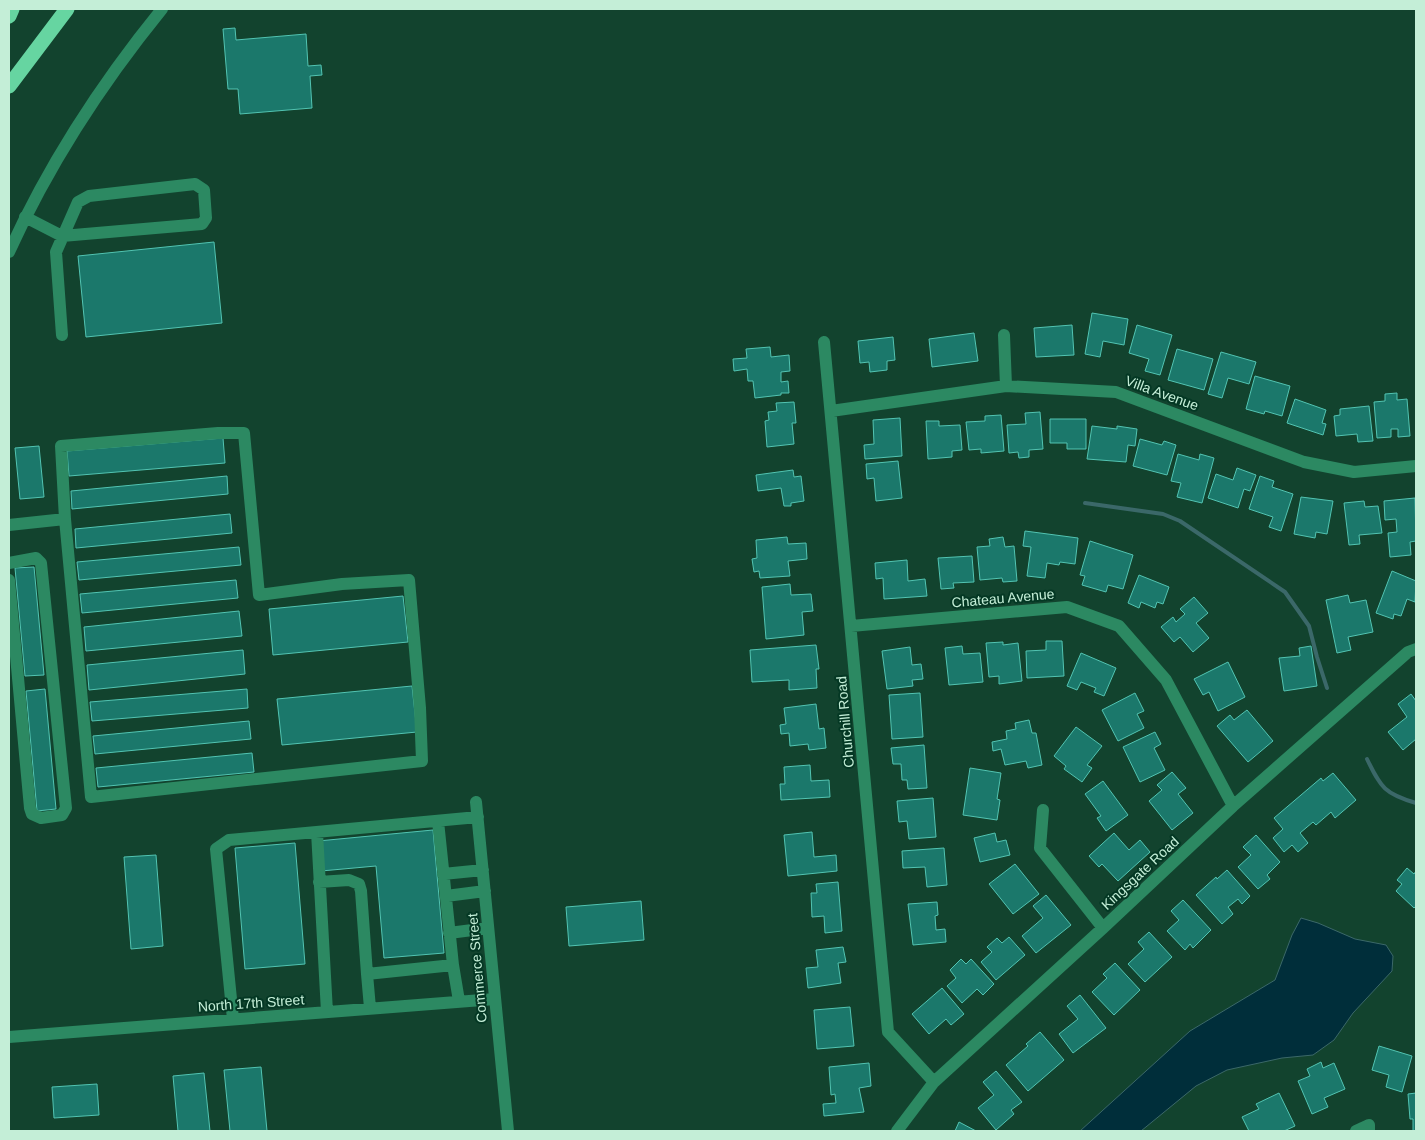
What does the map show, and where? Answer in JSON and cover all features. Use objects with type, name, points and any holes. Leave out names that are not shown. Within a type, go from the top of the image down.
[{"type":"highway","points":[[9,16],[12,9]]},
{"type":"highway","points":[[9,86],[67,9]]},
{"type":"street","points":[[9,252],[25,217],[87,109],[132,45],[162,9]]},
{"type":"street","points":[[25,217],[62,236],[202,224],[206,218],[204,190],[195,184],[89,196],[78,202],[62,236],[56,252],[62,335]]},
{"type":"street","points":[[1004,335],[1006,386]]},
{"type":"street","name":"Churchill Road","points":[[824,342],[888,1032],[934,1082]]},
{"type":"street","name":"Villa Avenue","points":[[831,411],[1006,386],[1116,392],[1304,462],[1354,472],[1416,466]]},
{"type":"street","points":[[218,433],[244,433],[260,595],[342,584],[409,580],[420,708],[422,761],[260,777],[91,797],[65,519],[61,446],[218,433]]},
{"type":"street","points":[[9,525],[65,519]]},
{"type":"street","points":[[9,563],[36,558],[41,563],[66,808],[62,815],[41,818],[32,814],[30,808],[9,580]]},
{"type":"street","name":"Chateau Avenue","points":[[851,626],[1067,607],[1118,626],[1166,680],[1234,806]]},
{"type":"street","name":"Kingsgate Road","points":[[897,1131],[934,1082],[1234,806],[1408,652],[1416,649]]},
{"type":"street","name":"Commerce Street","points":[[476,802],[508,1131]]},
{"type":"street","points":[[1043,810],[1040,848],[1103,928]]},
{"type":"street","points":[[233,1019],[216,849],[229,840],[478,817]]},
{"type":"street","points":[[438,821],[449,933],[459,1001]]},
{"type":"street","points":[[316,832],[327,1012]]},
{"type":"street","points":[[443,874],[483,870]]},
{"type":"street","points":[[319,882],[349,880],[359,884],[370,1008]]},
{"type":"street","points":[[446,896],[485,891]]},
{"type":"street","points":[[449,933],[488,928]]},
{"type":"street","points":[[368,974],[453,965]]},
{"type":"street","name":"North 17th Street","points":[[9,1036],[495,999]]},
{"type":"street","points":[[1356,1131],[1369,1125],[1370,1131]]},
{"type":"water","points":[[1301,918],[1318,923],[1355,939],[1386,945],[1393,956],[1392,971],[1353,1013],[1334,1040],[1313,1055],[1282,1058],[1227,1070],[1196,1086],[1141,1131],[1080,1131],[1190,1031],[1275,980],[1292,935]]},
{"type":"building","points":[[235,28],[236,40],[306,34],[308,66],[321,65],[322,75],[310,76],[312,108],[240,114],[238,89],[228,89],[223,29]]},
{"type":"building","points":[[214,242],[222,323],[86,337],[78,256]]},
{"type":"building","points":[[1092,313],[1128,319],[1124,345],[1103,341],[1100,357],[1085,354]]},
{"type":"building","points":[[1072,325],[1074,355],[1036,357],[1034,328]]},
{"type":"building","points":[[1137,325],[1172,335],[1160,375],[1145,371],[1149,359],[1129,353]]},
{"type":"building","points":[[974,333],[978,361],[932,367],[929,339]]},
{"type":"building","points":[[893,337],[895,360],[887,361],[887,370],[870,372],[869,362],[860,363],[858,341]]},
{"type":"building","points":[[770,347],[771,357],[789,355],[790,371],[781,372],[781,382],[788,381],[789,393],[755,398],[753,381],[748,381],[747,369],[734,371],[733,359],[747,358],[746,349]]},
{"type":"building","points":[[1177,349],[1213,359],[1204,390],[1168,380]]},
{"type":"building","points":[[1221,352],[1256,362],[1249,384],[1228,378],[1222,398],[1208,394]]},
{"type":"building","points":[[1255,376],[1290,386],[1282,416],[1265,411],[1264,414],[1246,409]]},
{"type":"building","points":[[1397,393],[1397,400],[1407,399],[1410,436],[1398,437],[1398,429],[1391,429],[1391,437],[1377,438],[1374,402],[1385,401],[1385,394]]},
{"type":"building","points":[[1295,399],[1326,410],[1322,423],[1326,424],[1323,435],[1287,423]]},
{"type":"building","points":[[794,402],[796,423],[792,423],[794,444],[767,447],[765,421],[769,420],[768,412],[777,411],[776,403]]},
{"type":"building","points":[[1369,406],[1373,441],[1358,442],[1357,434],[1336,436],[1334,416],[1340,415],[1340,409]]},
{"type":"building","points":[[1040,412],[1043,449],[1029,450],[1029,457],[1019,458],[1018,452],[1009,453],[1007,425],[1026,424],[1025,413]]},
{"type":"building","points":[[1001,415],[1004,451],[981,453],[981,449],[969,450],[966,422],[985,421],[985,416]]},
{"type":"building","points":[[900,418],[902,456],[865,459],[864,445],[874,444],[873,420]]},
{"type":"building","points":[[1050,419],[1086,419],[1086,449],[1067,449],[1067,443],[1050,443]]},
{"type":"building","points":[[926,421],[939,421],[939,426],[960,425],[962,450],[952,451],[952,457],[928,459]]},
{"type":"building","points":[[1092,426],[1117,429],[1117,426],[1137,429],[1135,446],[1128,445],[1126,462],[1087,459]]},
{"type":"building","points":[[223,438],[225,463],[69,476],[67,451]]},
{"type":"building","points":[[1140,439],[1162,445],[1164,441],[1176,445],[1167,475],[1133,466]]},
{"type":"building","points":[[39,446],[44,497],[20,499],[15,448]]},
{"type":"building","points":[[1178,454],[1199,460],[1200,454],[1214,458],[1202,503],[1177,497],[1181,483],[1171,481]]},
{"type":"building","points":[[898,461],[902,498],[876,501],[874,478],[867,479],[866,464]]},
{"type":"building","points":[[1237,468],[1256,475],[1250,491],[1244,489],[1238,508],[1208,498],[1216,474],[1233,480]]},
{"type":"building","points":[[793,470],[794,477],[801,476],[804,501],[791,503],[791,506],[784,506],[781,488],[758,491],[756,475]]},
{"type":"building","points":[[227,476],[228,494],[72,509],[71,491]]},
{"type":"building","points":[[1260,476],[1274,481],[1272,487],[1293,494],[1281,531],[1269,527],[1273,517],[1249,509]]},
{"type":"building","points":[[1301,497],[1333,501],[1327,534],[1316,532],[1315,538],[1294,534]]},
{"type":"building","points":[[1415,498],[1416,541],[1410,542],[1411,555],[1390,557],[1388,533],[1397,532],[1396,519],[1385,520],[1384,501]]},
{"type":"building","points":[[1364,501],[1365,507],[1378,506],[1382,533],[1359,535],[1360,544],[1349,545],[1344,503]]},
{"type":"building","points":[[230,514],[232,533],[76,548],[75,529]]},
{"type":"building","points":[[1025,531],[1078,538],[1075,564],[1060,562],[1059,565],[1047,563],[1045,578],[1027,576],[1031,547],[1023,546]]},
{"type":"building","points":[[787,537],[788,544],[806,543],[807,559],[788,561],[790,576],[760,578],[759,571],[754,572],[752,559],[757,558],[756,540]]},
{"type":"building","points":[[1003,537],[1005,547],[1014,546],[1017,581],[1003,582],[1002,578],[980,580],[977,547],[990,546],[989,539]]},
{"type":"building","points":[[1090,541],[1133,555],[1123,589],[1108,585],[1106,592],[1082,585],[1085,576],[1080,575]]},
{"type":"building","points":[[239,547],[241,565],[79,580],[77,562]]},
{"type":"building","points":[[972,556],[974,582],[953,583],[954,588],[941,589],[938,558]]},
{"type":"building","points":[[907,560],[908,581],[925,579],[927,596],[884,599],[883,578],[876,579],[875,563]]},
{"type":"building","points":[[34,567],[44,675],[25,676],[15,568]]},
{"type":"building","points":[[1392,571],[1416,581],[1415,602],[1407,599],[1401,616],[1394,614],[1393,619],[1376,613]]},
{"type":"building","points":[[1139,575],[1169,587],[1163,604],[1157,602],[1155,608],[1141,602],[1139,608],[1128,603]]},
{"type":"building","points":[[236,580],[238,598],[82,613],[80,594]]},
{"type":"building","points":[[790,584],[791,595],[811,594],[813,611],[802,612],[804,635],[766,639],[762,587]]},
{"type":"building","points":[[1348,595],[1350,603],[1366,600],[1373,632],[1348,637],[1351,650],[1337,653],[1326,600]]},
{"type":"building","points":[[403,596],[408,642],[273,655],[269,609]]},
{"type":"building","points":[[1194,597],[1208,613],[1196,623],[1209,638],[1193,652],[1180,637],[1174,642],[1161,627],[1173,617],[1176,622],[1185,614],[1180,609]]},
{"type":"building","points":[[239,611],[242,636],[86,651],[84,627]]},
{"type":"building","points":[[1046,641],[1062,641],[1064,676],[1027,678],[1026,651],[1046,650]]},
{"type":"building","points":[[1003,642],[1003,645],[1018,643],[1022,681],[999,684],[999,676],[989,677],[986,643]]},
{"type":"building","points":[[816,645],[819,669],[816,669],[817,688],[789,690],[789,680],[752,682],[750,650]]},
{"type":"building","points":[[962,646],[963,654],[980,653],[983,682],[949,685],[945,648]]},
{"type":"building","points":[[1311,646],[1317,686],[1284,691],[1279,658],[1300,656],[1299,648]]},
{"type":"building","points":[[910,647],[912,665],[921,664],[923,679],[912,680],[913,686],[887,689],[882,651]]},
{"type":"building","points":[[243,650],[245,674],[89,690],[87,665]]},
{"type":"building","points":[[1081,653],[1116,668],[1104,696],[1094,692],[1096,688],[1081,682],[1077,690],[1067,686]]},
{"type":"building","points":[[1228,662],[1245,697],[1218,711],[1209,692],[1203,695],[1194,679]]},
{"type":"building","points":[[412,686],[417,732],[282,745],[277,699]]},
{"type":"building","points":[[45,689],[56,809],[37,811],[26,691]]},
{"type":"building","points":[[247,689],[248,708],[92,721],[90,702]]},
{"type":"building","points":[[920,693],[923,737],[892,739],[889,695]]},
{"type":"building","points":[[1135,693],[1144,711],[1137,714],[1144,728],[1118,741],[1102,710]]},
{"type":"building","points":[[1411,694],[1416,701],[1416,739],[1403,750],[1388,732],[1407,717],[1398,704]]},
{"type":"building","points":[[816,704],[819,729],[824,728],[826,748],[809,750],[808,744],[790,746],[789,733],[781,734],[780,725],[786,724],[784,708]]},
{"type":"building","points":[[1247,710],[1273,741],[1248,762],[1217,726],[1230,715],[1234,720]]},
{"type":"building","points":[[1029,720],[1032,733],[1036,733],[1042,765],[1028,768],[1026,761],[1005,765],[1001,749],[993,751],[992,742],[1007,739],[1006,731],[1016,729],[1015,723]]},
{"type":"building","points":[[249,721],[251,739],[95,754],[93,736]]},
{"type":"building","points":[[1076,727],[1102,746],[1087,765],[1092,768],[1082,782],[1064,769],[1066,766],[1054,756]]},
{"type":"building","points":[[1155,732],[1161,744],[1154,748],[1165,770],[1140,782],[1123,747]]},
{"type":"building","points":[[924,745],[927,788],[908,789],[907,780],[902,780],[901,764],[893,764],[891,748]]},
{"type":"building","points":[[252,753],[254,772],[98,787],[96,768]]},
{"type":"building","points":[[810,765],[811,781],[829,780],[830,797],[781,800],[780,784],[785,784],[784,767]]},
{"type":"building","points":[[970,768],[1001,773],[997,799],[1000,800],[997,820],[963,815]]},
{"type":"building","points":[[1172,772],[1186,788],[1178,794],[1193,813],[1172,830],[1149,801],[1162,790],[1157,785]]},
{"type":"building","points":[[1333,773],[1356,800],[1335,818],[1331,812],[1316,825],[1313,822],[1300,833],[1308,843],[1298,852],[1292,845],[1284,852],[1273,838],[1283,829],[1274,818],[1321,778],[1323,781]]},
{"type":"building","points":[[1103,781],[1128,815],[1106,831],[1097,818],[1101,816],[1085,794]]},
{"type":"building","points":[[933,798],[936,837],[909,839],[907,821],[899,822],[897,801]]},
{"type":"building","points":[[433,830],[444,953],[384,958],[376,866],[321,871],[318,841]]},
{"type":"building","points":[[812,832],[814,857],[836,855],[837,871],[788,876],[784,835]]},
{"type":"building","points":[[995,833],[997,842],[1006,840],[1010,855],[980,862],[974,838]]},
{"type":"building","points":[[1114,833],[1129,850],[1140,840],[1150,852],[1118,881],[1102,864],[1099,867],[1089,856]]},
{"type":"building","points":[[1256,835],[1280,862],[1267,875],[1270,879],[1258,889],[1238,867],[1251,855],[1243,847]]},
{"type":"building","points":[[295,843],[305,964],[245,969],[235,848]]},
{"type":"building","points":[[944,848],[947,885],[927,887],[925,867],[903,868],[902,851]]},
{"type":"building","points":[[156,855],[163,946],[131,949],[124,857]]},
{"type":"building","points":[[1015,864],[1039,894],[1013,914],[989,884]]},
{"type":"building","points":[[1407,868],[1414,874],[1416,871],[1416,906],[1414,908],[1396,891],[1402,884],[1397,880]]},
{"type":"building","points":[[1227,870],[1250,896],[1242,904],[1238,899],[1228,907],[1233,914],[1222,924],[1196,895]]},
{"type":"building","points":[[838,882],[842,931],[825,933],[824,916],[812,917],[811,893],[817,893],[816,884]]},
{"type":"building","points":[[1046,895],[1071,925],[1036,953],[1022,936],[1043,918],[1033,906]]},
{"type":"building","points":[[1183,900],[1211,930],[1193,948],[1190,944],[1185,950],[1167,931],[1179,920],[1171,911]]},
{"type":"building","points":[[641,901],[644,940],[569,946],[566,907]]},
{"type":"building","points":[[937,902],[936,930],[945,929],[946,942],[913,945],[908,904]]},
{"type":"building","points":[[1149,932],[1172,957],[1145,982],[1128,964],[1144,949],[1138,942]]},
{"type":"building","points":[[1009,937],[1025,955],[996,980],[981,962],[992,952],[987,947],[997,938],[1002,943]]},
{"type":"building","points":[[843,947],[846,962],[838,963],[841,983],[808,988],[806,968],[818,967],[816,950]]},
{"type":"building","points":[[961,959],[966,964],[971,959],[994,984],[983,995],[977,989],[962,1003],[947,986],[956,978],[950,970]]},
{"type":"building","points":[[1115,963],[1140,990],[1114,1015],[1092,992],[1107,978],[1103,974]]},
{"type":"building","points":[[942,988],[964,1014],[951,1025],[946,1019],[929,1034],[912,1014]]},
{"type":"building","points":[[1080,995],[1106,1028],[1073,1053],[1059,1034],[1078,1019],[1067,1006]]},
{"type":"building","points":[[850,1007],[854,1046],[817,1049],[814,1010]]},
{"type":"building","points":[[1040,1032],[1064,1060],[1028,1091],[1006,1065],[1028,1046],[1026,1044]]},
{"type":"building","points":[[1379,1046],[1412,1056],[1402,1092],[1386,1087],[1389,1075],[1372,1070]]},
{"type":"building","points":[[1321,1062],[1323,1068],[1334,1063],[1345,1089],[1324,1098],[1328,1107],[1312,1114],[1298,1081],[1310,1076],[1307,1069]]},
{"type":"building","points":[[869,1063],[871,1086],[859,1088],[864,1112],[824,1116],[823,1104],[836,1103],[835,1094],[831,1095],[829,1067]]},
{"type":"building","points":[[261,1067],[267,1131],[230,1131],[224,1070]]},
{"type":"building","points":[[996,1071],[1022,1102],[1011,1110],[1014,1114],[996,1130],[978,1108],[994,1095],[983,1082]]},
{"type":"building","points":[[204,1073],[210,1131],[178,1131],[173,1076]]},
{"type":"building","points":[[97,1084],[99,1115],[54,1118],[52,1087]]},
{"type":"building","points":[[1279,1093],[1295,1126],[1284,1131],[1249,1131],[1242,1117],[1259,1109],[1256,1104]]},
{"type":"building","points":[[1416,1093],[1416,1131],[1413,1131],[1413,1119],[1410,1119],[1408,1094]]},
{"type":"building","points":[[959,1122],[976,1131],[955,1131]]},
{"type":"waterway","points":[[1085,503],[1163,514],[1180,521],[1285,592],[1309,626],[1327,688]]},
{"type":"waterway","points":[[1367,759],[1376,777],[1385,788],[1397,796],[1416,803]]}]
